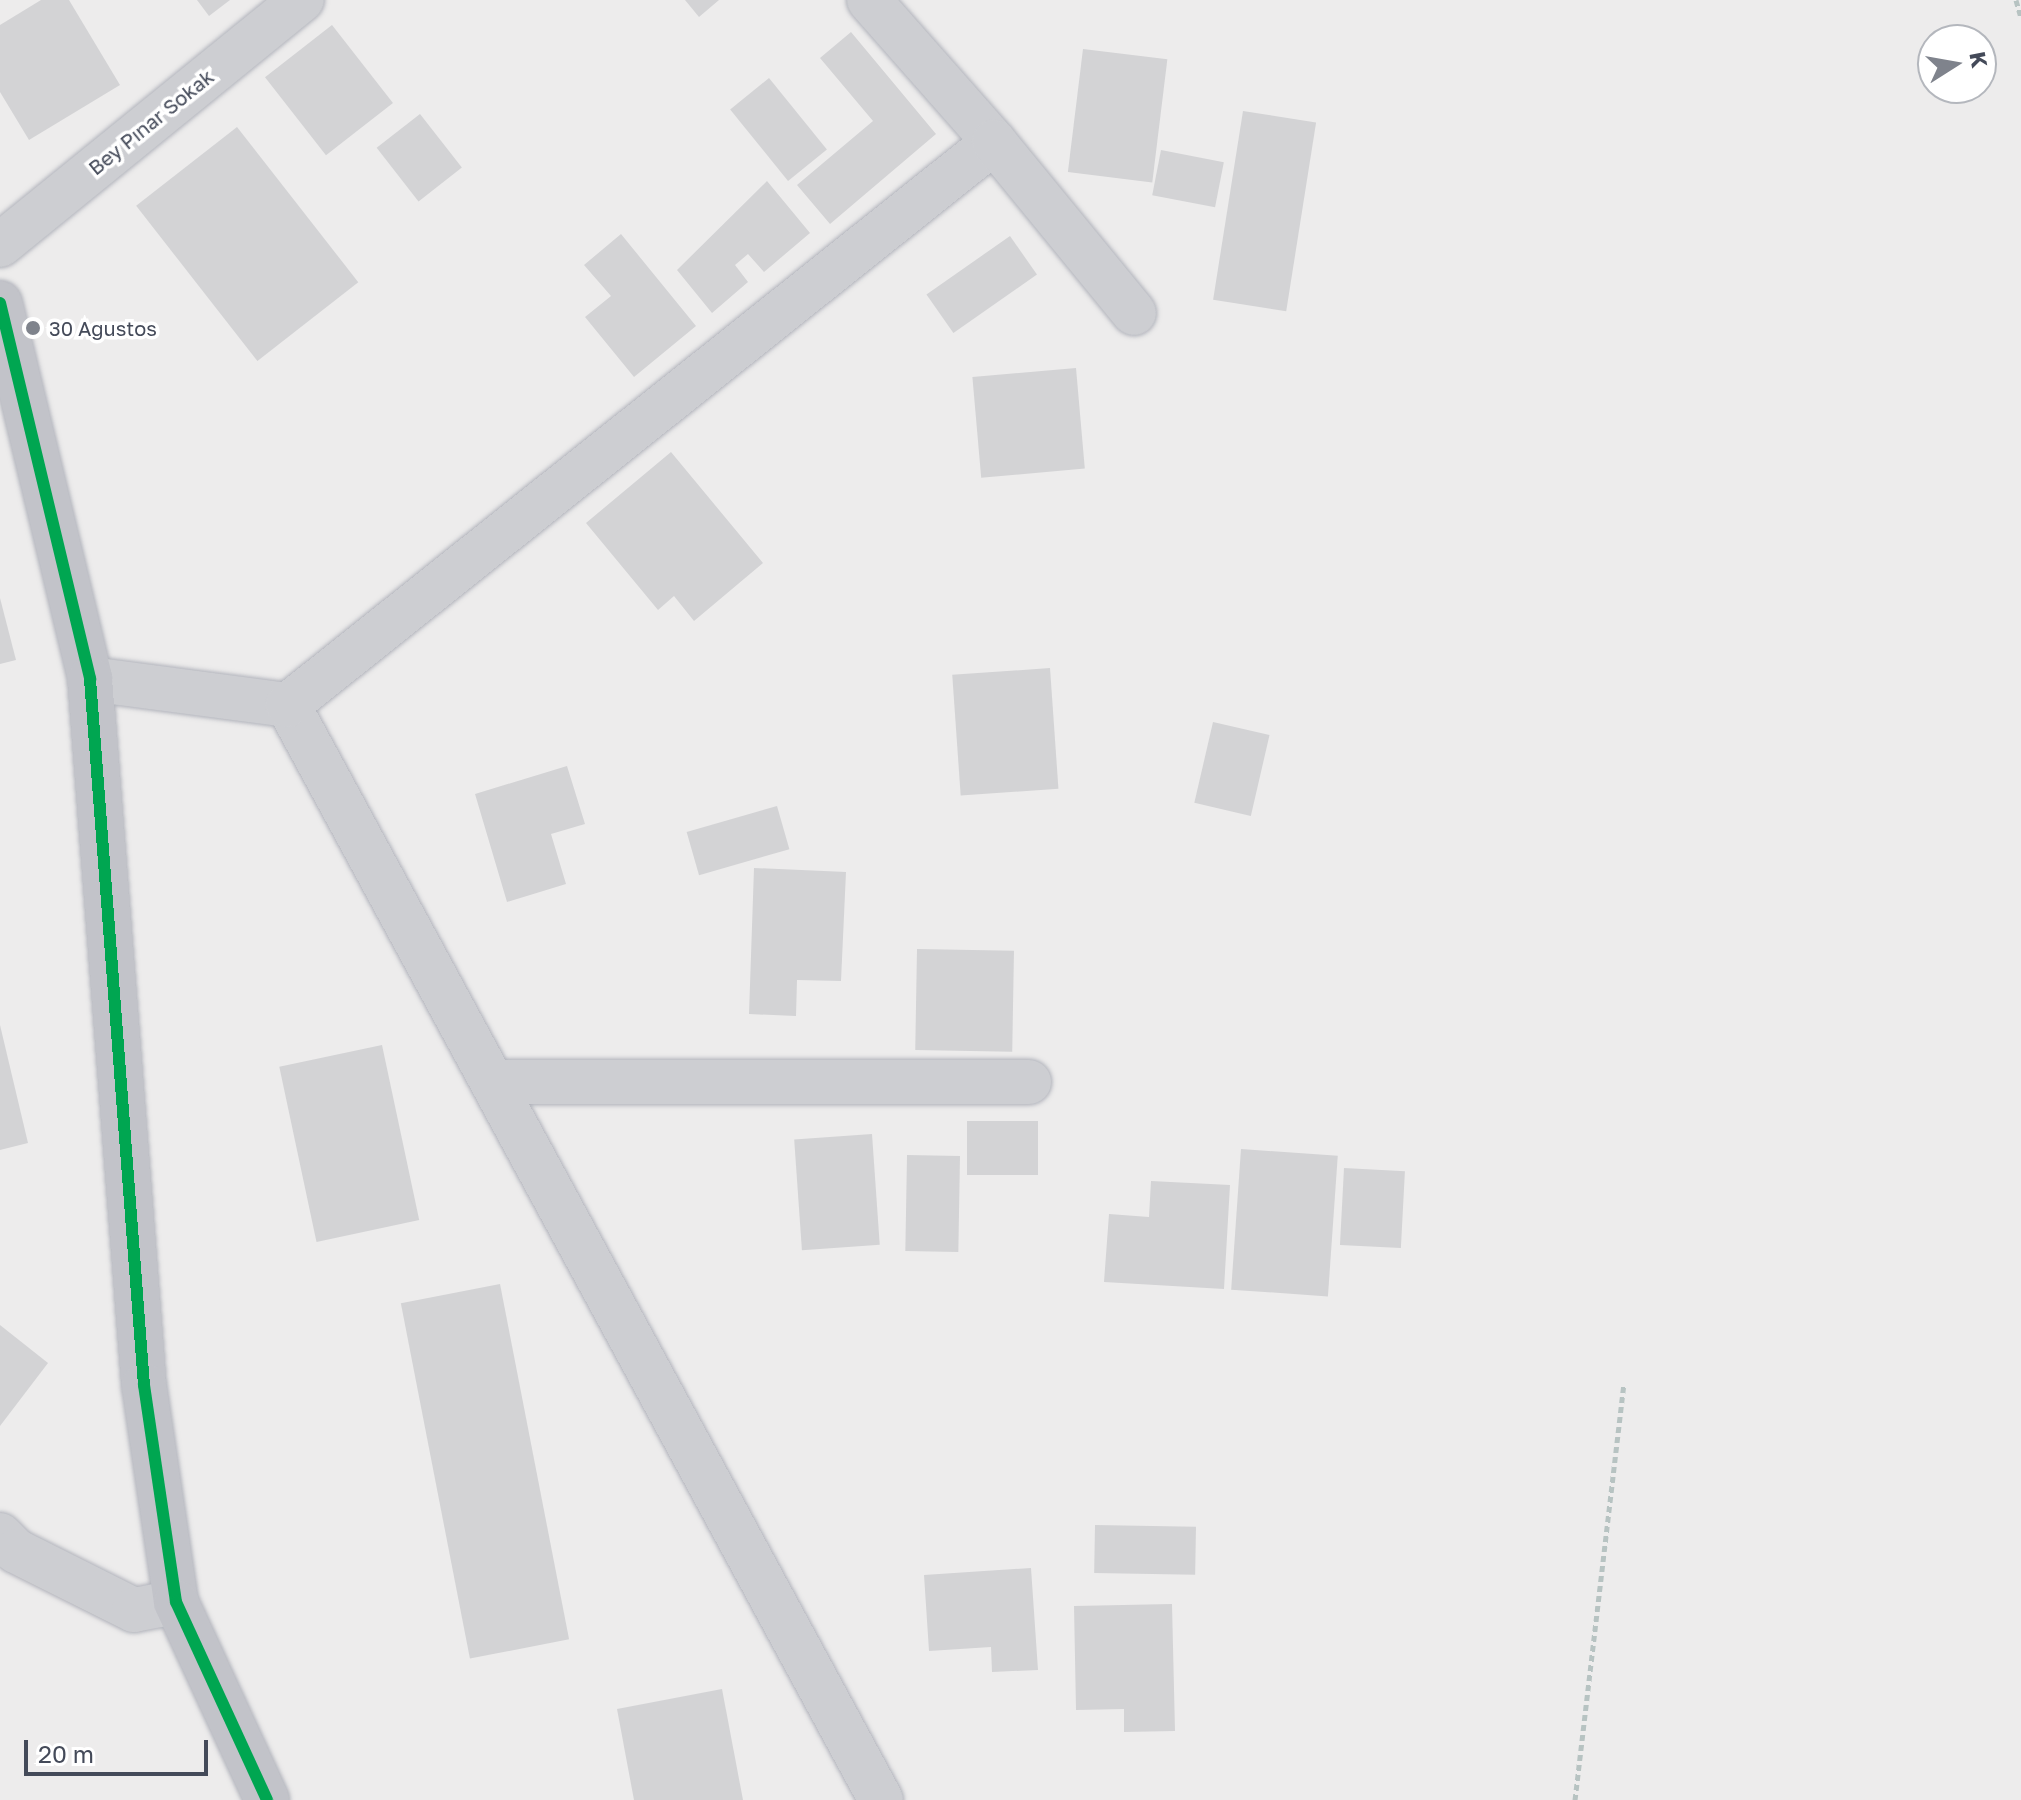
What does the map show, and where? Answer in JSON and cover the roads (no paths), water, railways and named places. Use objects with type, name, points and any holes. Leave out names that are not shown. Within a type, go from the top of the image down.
[{"type":"highway","points":[[0,303],[90,679],[144,1385],[176,1602],[267,1800]]},
{"type":"street","name":"Bey Pınar Sokak","points":[[0,245],[302,0]]},
{"type":"street","points":[[869,0],[994,142],[1134,313]]},
{"type":"street","points":[[90,679],[288,705],[994,142]]},
{"type":"street","points":[[288,705],[497,1082],[881,1800]]},
{"type":"street","points":[[497,1082],[1029,1082]]},
{"type":"street","points":[[0,1535],[16,1551],[134,1610],[176,1602]]},
{"type":"place","name":"30 Ağustos","points":[[33,328]]}]
